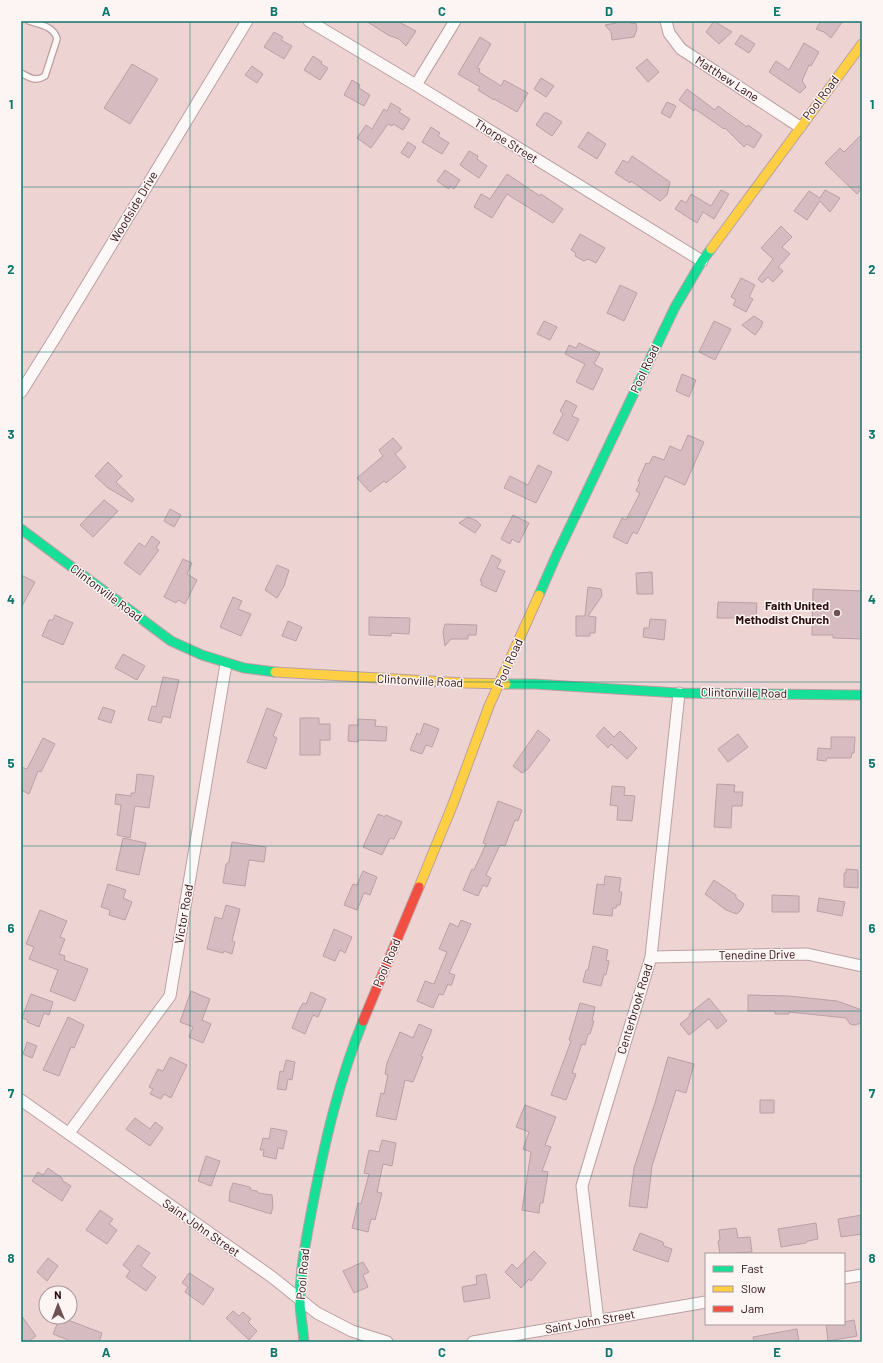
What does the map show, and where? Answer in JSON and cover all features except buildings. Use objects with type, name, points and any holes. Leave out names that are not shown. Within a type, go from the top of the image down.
[{"type":"street","name":"Woodside Drive","points":[[21,392],[247,21]]},
{"type":"street","name":"Thorpe Street","points":[[309,21],[702,261]]},
{"type":"street","points":[[416,85],[455,21]]},
{"type":"street","name":"Matthew Lane","points":[[666,21],[669,33],[681,49],[800,127]]},
{"type":"street","name":"Pool Road","points":[[304,1342],[300,1300],[300,1278],[305,1244],[330,1126],[346,1066],[380,978],[453,804],[489,706],[557,554],[675,307],[702,261],[862,44]]},
{"type":"street","name":"Clintonville Road","points":[[21,529],[159,632],[193,652],[226,664],[244,668],[280,673],[465,683],[534,684],[679,693],[862,695]]},
{"type":"street","name":"Victor Road","points":[[69,1133],[170,996],[226,664]]},
{"type":"street","name":"Centerbrook Road","points":[[598,1321],[582,1186],[651,957],[679,693]]},
{"type":"street","name":"Tenedine Drive","points":[[651,957],[807,954],[862,966]]},
{"type":"street","name":"Saint John Street","points":[[21,1100],[272,1277],[320,1315],[363,1335],[388,1342]]},
{"type":"street","points":[[845,1278],[862,1275]]},
{"type":"street","name":"Saint John Street","points":[[473,1342],[705,1302]]},
{"type":"lane","points":[[21,73],[33,79],[40,79],[45,76],[56,39],[56,35],[52,29],[29,21]]},
{"type":"traffic: fast","points":[[539,595],[557,554],[675,307],[702,261],[711,249]]},
{"type":"traffic: fast","points":[[21,529],[171,641],[202,655],[244,668],[275,672]]},
{"type":"traffic: fast","points":[[506,684],[534,684],[679,693],[862,695]]},
{"type":"traffic: fast","points":[[304,1342],[300,1310],[300,1288],[308,1227],[322,1157],[340,1088],[354,1043],[363,1021]]},
{"type":"traffic: slow","points":[[711,249],[862,44]]},
{"type":"traffic: slow","points":[[419,887],[453,804],[489,706],[539,595]]},
{"type":"traffic: slow","points":[[275,672],[506,684]]},
{"type":"traffic: jam","points":[[363,1021],[419,887]]},
{"type":"place","name":"Faith United Methodist Church","points":[[837,613]]}]
